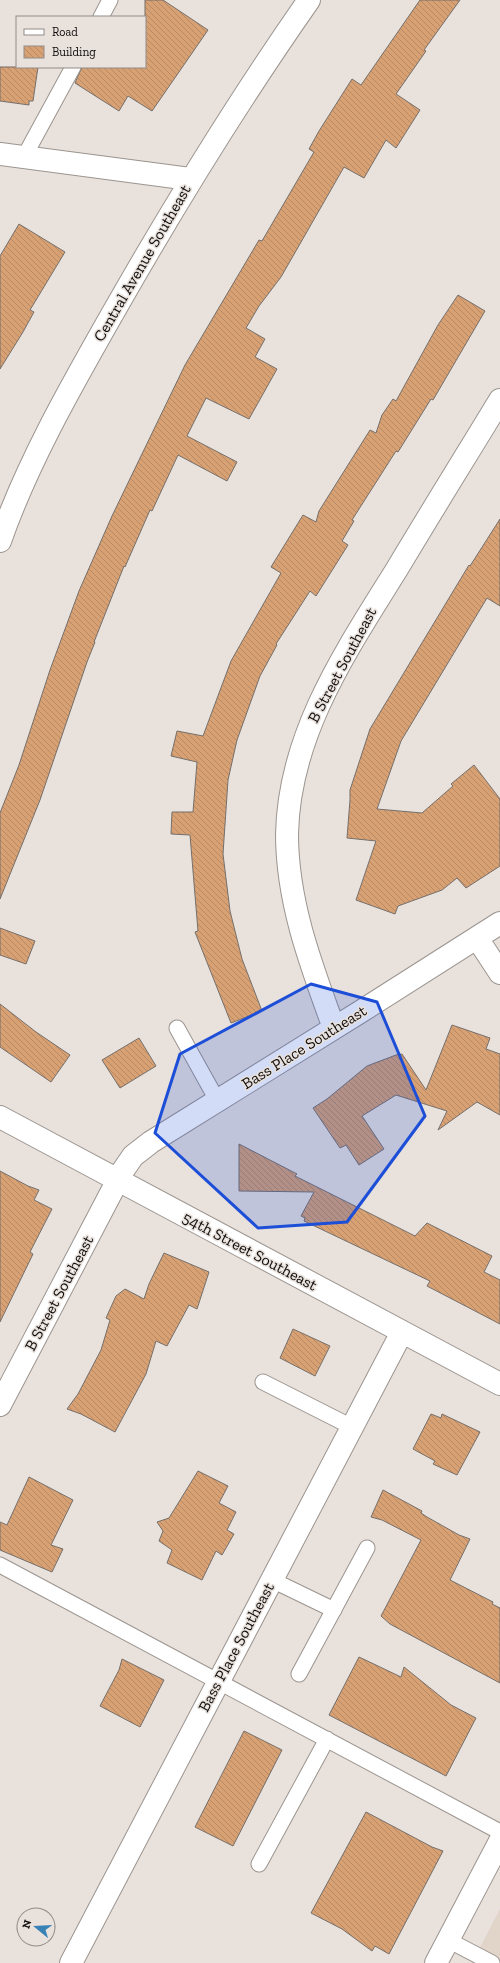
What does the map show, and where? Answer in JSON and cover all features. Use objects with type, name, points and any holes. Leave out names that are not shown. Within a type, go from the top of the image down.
[{"type":"street","name":"Central Avenue Southeast","points":[[1,538],[34,460],[81,370],[190,179],[309,0]]},
{"type":"street","points":[[0,154],[190,179]]},
{"type":"street","name":"B Street Southeast","points":[[334,1028],[299,928],[290,881],[288,826],[290,800],[298,757],[312,717],[338,666],[500,400]]},
{"type":"street","name":"Bass Place Southeast","points":[[117,1180],[127,1163],[141,1149],[500,923]]},
{"type":"street","points":[[477,938],[500,973]]},
{"type":"street","name":"54th Street Southeast","points":[[0,1117],[500,1384]]},
{"type":"street","name":"B Street Southeast","points":[[0,1405],[117,1180]]},
{"type":"street","name":"Bass Place Southeast","points":[[71,1963],[402,1332]]},
{"type":"street","points":[[436,1963],[500,1841]]},
{"type":"lane","points":[[101,16],[110,0]]},
{"type":"lane","points":[[24,157],[72,68]]},
{"type":"lane","points":[[178,1028],[218,1100]]},
{"type":"lane","points":[[263,1382],[352,1427]]},
{"type":"lane","points":[[299,1674],[367,1548]]},
{"type":"lane","points":[[0,1566],[219,1681],[500,1832]]},
{"type":"lane","points":[[272,1580],[334,1610]]},
{"type":"lane","points":[[259,1864],[327,1739]]},
{"type":"lane","points":[[448,1940],[492,1963]]},
{"type":"highlighted area","points":[[311,984],[377,1002],[425,1116],[347,1222],[258,1228],[155,1133],[180,1054]]},
{"type":"shaded area","points":[[500,1909],[500,1963],[472,1963]]},
{"type":"building","points":[[145,0],[163,0],[208,30],[152,111],[128,96],[119,111],[75,83],[82,68],[146,68]]},
{"type":"building","points":[[420,0],[460,0],[424,50],[426,51],[396,94],[420,110],[396,148],[386,140],[364,178],[344,167],[281,277],[259,306],[246,328],[265,339],[255,357],[277,369],[249,419],[206,398],[187,436],[237,462],[227,481],[178,455],[152,511],[150,510],[125,567],[124,566],[94,642],[40,800],[0,899],[0,813],[19,765],[50,670],[79,591],[112,516],[185,365],[259,240],[262,241],[314,152],[309,149],[319,131],[352,79],[361,85]]},
{"type":"building","points":[[0,67],[38,68],[33,101],[29,101],[29,105],[0,101]]},
{"type":"building","points":[[19,224],[65,252],[30,310],[34,312],[0,369],[0,256]]},
{"type":"building","points":[[458,295],[485,311],[433,400],[431,399],[398,452],[396,451],[352,520],[354,521],[342,541],[348,545],[316,596],[310,591],[276,644],[277,645],[260,676],[237,740],[228,780],[223,854],[230,911],[242,959],[262,1011],[231,1023],[195,932],[198,931],[190,835],[171,834],[172,812],[193,812],[197,762],[171,756],[177,731],[203,736],[231,661],[281,573],[271,567],[303,515],[316,522],[319,511],[370,430],[376,433],[382,415],[393,399],[396,401],[438,325]]},
{"type":"building","points":[[500,519],[500,606],[487,598],[401,741],[377,809],[422,813],[453,786],[451,784],[474,765],[500,799],[500,866],[466,888],[457,878],[442,890],[398,906],[395,914],[356,900],[376,841],[347,838],[350,790],[370,729],[469,565],[470,566]]},
{"type":"building","points":[[0,928],[35,941],[26,964],[0,955]]},
{"type":"building","points":[[0,1004],[36,1032],[70,1055],[51,1082],[0,1047]]},
{"type":"building","points":[[452,1025],[490,1038],[486,1049],[500,1054],[500,1115],[477,1102],[438,1130],[447,1111],[396,1095],[362,1116],[384,1149],[359,1165],[346,1145],[340,1148],[313,1108],[327,1099],[367,1066],[402,1054],[426,1090]]},
{"type":"building","points":[[139,1038],[156,1066],[120,1088],[102,1060]]},
{"type":"building","points":[[239,1144],[297,1174],[295,1176],[415,1236],[427,1223],[492,1256],[484,1272],[500,1280],[500,1324],[427,1286],[430,1281],[304,1221],[305,1218],[301,1216],[314,1192],[239,1191]]},
{"type":"building","points":[[0,1171],[28,1186],[39,1190],[34,1200],[52,1209],[30,1252],[33,1254],[0,1322]]},
{"type":"building","points":[[164,1253],[209,1272],[197,1309],[189,1305],[167,1346],[156,1341],[146,1374],[115,1432],[81,1414],[67,1409],[78,1394],[101,1350],[110,1320],[106,1318],[116,1296],[125,1289],[144,1299],[149,1284]]},
{"type":"building","points":[[293,1329],[330,1346],[315,1376],[280,1358]]},
{"type":"building","points":[[431,1414],[441,1418],[442,1414],[480,1432],[457,1475],[433,1464],[435,1461],[413,1449]]},
{"type":"building","points":[[198,1471],[228,1486],[219,1503],[236,1512],[227,1530],[234,1534],[222,1555],[216,1551],[202,1580],[167,1563],[172,1550],[159,1541],[163,1531],[157,1522],[169,1518]]},
{"type":"building","points":[[29,1477],[73,1500],[51,1545],[63,1549],[52,1572],[0,1550],[0,1522],[7,1525]]},
{"type":"building","points":[[383,1490],[422,1511],[421,1513],[427,1517],[459,1535],[470,1539],[450,1580],[493,1602],[492,1604],[500,1608],[500,1683],[390,1624],[381,1616],[421,1540],[382,1520],[371,1517]]},
{"type":"building","points":[[359,1657],[401,1677],[404,1667],[451,1705],[476,1718],[446,1776],[329,1715]]},
{"type":"building","points":[[122,1659],[164,1680],[140,1727],[100,1706],[119,1670]]},
{"type":"building","points":[[244,1731],[282,1750],[233,1846],[195,1827]]},
{"type":"building","points":[[366,1812],[432,1847],[443,1851],[389,1954],[375,1946],[372,1951],[342,1929],[311,1913]]}]
